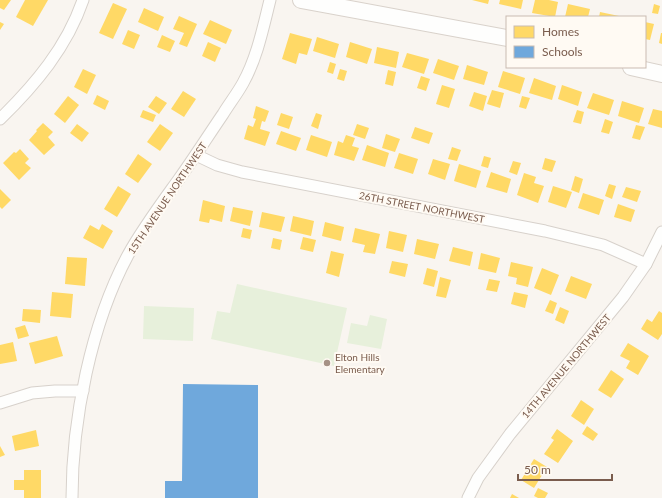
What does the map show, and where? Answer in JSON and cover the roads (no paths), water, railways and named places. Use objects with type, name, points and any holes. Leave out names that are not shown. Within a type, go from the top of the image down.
[{"type":"street","points":[[0,119],[34,84],[51,61],[69,33],[82,0]]},
{"type":"street","name":"15TH AVENUE NORTHWEST","points":[[72,498],[77,430],[83,391],[92,351],[101,321],[118,277],[128,255],[141,234],[196,155],[243,83],[258,46],[270,0]]},
{"type":"street","points":[[301,0],[506,38]]},
{"type":"street","points":[[635,68],[662,74]]},
{"type":"street","name":"26TH STREET NORTHWEST","points":[[196,155],[217,165],[242,172],[571,237],[603,245],[646,264]]},
{"type":"street","name":"14TH AVENUE NORTHWEST","points":[[468,498],[478,478],[510,434],[623,297],[646,264],[662,232]]},
{"type":"street","points":[[0,403],[32,393],[83,391]]},
{"type":"place","name":"Elton Hills Elementary","points":[[327,363]]}]
